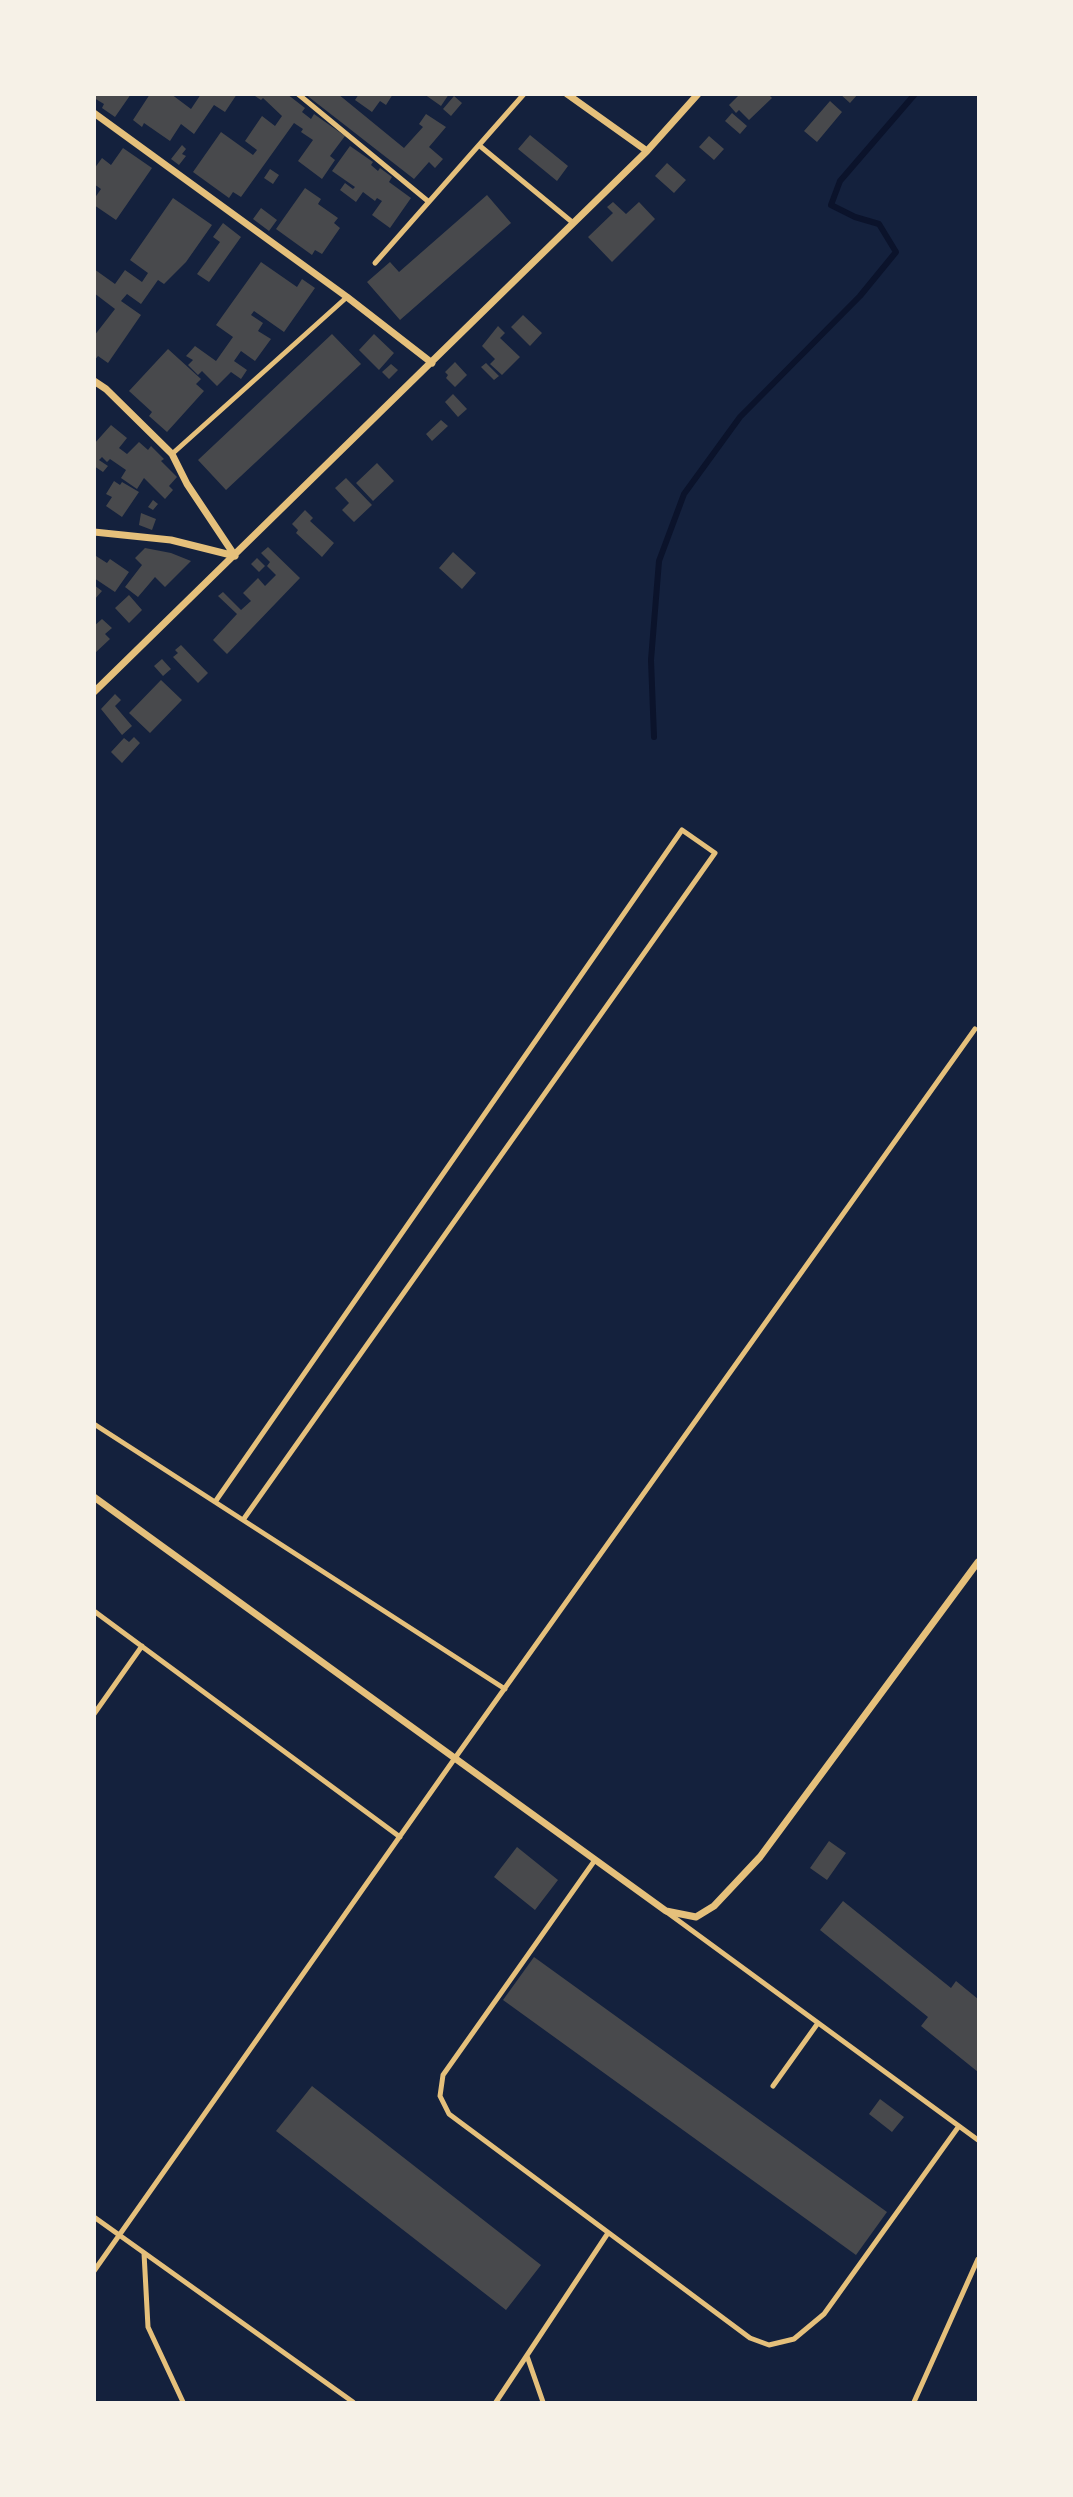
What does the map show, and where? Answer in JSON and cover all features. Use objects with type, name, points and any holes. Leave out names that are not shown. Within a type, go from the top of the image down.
[{"type":"street","points":[[567,94],[647,151]]},
{"type":"street","points":[[94,692],[647,151],[698,94]]},
{"type":"street","points":[[94,113],[347,297],[432,363]]},
{"type":"street","points":[[94,381],[106,389],[173,454],[187,484],[236,556]]},
{"type":"street","points":[[94,532],[171,540],[236,556]]},
{"type":"street","points":[[94,1497],[666,1911],[696,1917],[714,1906],[760,1857],[978,1562]]},
{"type":"lane","points":[[298,94],[429,202]]},
{"type":"lane","points":[[375,263],[524,94]]},
{"type":"lane","points":[[480,146],[572,222]]},
{"type":"lane","points":[[173,454],[347,297]]},
{"type":"lane","points":[[215,1502],[682,830],[715,853],[243,1520]]},
{"type":"lane","points":[[94,2271],[455,1758],[975,1030]]},
{"type":"lane","points":[[94,1423],[505,1689]]},
{"type":"lane","points":[[94,1611],[400,1837]]},
{"type":"lane","points":[[94,1714],[142,1646]]},
{"type":"lane","points":[[595,1860],[443,2075],[440,2096],[449,2114],[750,2338],[769,2345],[794,2339],[824,2314],[959,2126]]},
{"type":"lane","points":[[666,1911],[978,2140]]},
{"type":"lane","points":[[773,2086],[818,2023]]},
{"type":"lane","points":[[94,2217],[353,2403]]},
{"type":"lane","points":[[496,2403],[608,2232]]},
{"type":"lane","points":[[144,2253],[148,2327],[183,2403]]},
{"type":"lane","points":[[914,2403],[978,2259]]},
{"type":"lane","points":[[527,2356],[544,2403]]},
{"type":"building","points":[[94,94],[131,94],[115,117],[102,108],[104,104],[94,98]]},
{"type":"building","points":[[150,94],[171,94],[191,109],[201,94],[237,94],[225,112],[214,105],[194,134],[181,124],[170,141],[144,123],[142,127],[133,120]]},
{"type":"building","points":[[252,94],[287,94],[305,108],[302,112],[311,119],[314,114],[345,136],[330,156],[335,160],[322,179],[298,161],[313,140],[294,123],[241,197],[233,192],[229,198],[193,172],[221,132],[253,155],[257,150],[245,141],[262,116],[275,126],[282,116],[263,98],[261,100]]},
{"type":"building","points":[[305,94],[338,94],[404,148],[423,127],[419,124],[426,114],[446,127],[429,147],[443,159],[435,168],[429,162],[414,179]]},
{"type":"building","points":[[359,94],[393,94],[386,105],[380,101],[372,112],[355,100]]},
{"type":"building","points":[[424,94],[449,94],[441,106]]},
{"type":"building","points":[[740,94],[768,94],[772,98],[749,120],[739,110],[736,113],[729,105]]},
{"type":"building","points":[[840,94],[858,94],[850,103]]},
{"type":"building","points":[[454,96],[462,103],[451,116],[443,109]]},
{"type":"building","points":[[830,101],[842,112],[817,142],[804,131]]},
{"type":"building","points":[[732,113],[747,126],[740,134],[725,121]]},
{"type":"building","points":[[530,135],[568,166],[557,181],[518,149]]},
{"type":"building","points":[[709,136],[724,149],[714,160],[699,147]]},
{"type":"building","points":[[182,145],[186,149],[182,154],[186,156],[179,165],[171,159]]},
{"type":"building","points":[[350,146],[373,162],[371,165],[378,171],[380,168],[392,177],[389,182],[411,198],[390,228],[372,215],[382,201],[377,198],[375,201],[363,192],[356,202],[340,190],[345,183],[353,189],[355,187],[332,171]]},
{"type":"building","points":[[123,148],[152,168],[116,220],[94,205],[94,199],[101,189],[94,184],[94,169],[102,158],[111,165]]},
{"type":"building","points":[[667,163],[686,180],[674,193],[655,176]]},
{"type":"building","points":[[270,169],[279,175],[273,184],[264,178]]},
{"type":"building","points":[[305,188],[321,199],[318,204],[338,218],[334,223],[340,228],[322,254],[315,250],[312,255],[276,229]]},
{"type":"building","points":[[487,195],[511,223],[400,320],[367,282],[390,262],[399,272]]},
{"type":"building","points":[[173,198],[212,225],[186,262],[164,284],[158,280],[141,304],[127,294],[121,301],[141,315],[108,363],[98,356],[94,361],[94,336],[115,309],[94,293],[94,269],[115,284],[125,270],[142,282],[148,273],[130,260]]},
{"type":"building","points":[[613,202],[626,214],[639,202],[655,219],[612,262],[588,237],[613,213],[607,207]]},
{"type":"building","points":[[261,208],[277,220],[269,231],[253,219]]},
{"type":"building","points":[[223,223],[241,237],[209,282],[197,274],[220,242],[213,237]]},
{"type":"building","points":[[261,262],[297,287],[302,279],[315,288],[284,332],[254,311],[251,315],[263,323],[258,331],[271,339],[255,361],[241,351],[234,361],[247,370],[241,379],[231,372],[217,386],[202,371],[198,375],[188,365],[193,360],[186,356],[195,346],[216,361],[233,337],[216,325]]},
{"type":"building","points":[[523,315],[542,333],[530,346],[511,327]]},
{"type":"building","points":[[498,326],[505,333],[500,338],[520,357],[502,375],[490,364],[495,359],[482,346]]},
{"type":"building","points":[[332,334],[361,364],[226,490],[198,460]]},
{"type":"building","points":[[374,334],[394,353],[379,370],[359,350]]},
{"type":"building","points":[[168,349],[201,379],[196,384],[204,391],[167,432],[149,416],[152,412],[129,391]]},
{"type":"building","points":[[455,362],[467,375],[455,387],[446,378],[448,375],[445,372]]},
{"type":"building","points":[[486,363],[499,376],[494,380],[481,367]]},
{"type":"building","points":[[391,364],[398,370],[389,379],[382,372]]},
{"type":"building","points":[[453,394],[467,409],[458,417],[445,402]]},
{"type":"building","points":[[441,420],[448,426],[432,441],[426,434]]},
{"type":"building","points":[[111,425],[127,438],[119,448],[127,454],[139,442],[148,450],[151,446],[164,459],[161,461],[177,477],[169,486],[173,490],[165,499],[144,478],[137,489],[121,478],[126,470],[110,459],[107,462],[102,457],[99,460],[108,466],[103,472],[94,466],[94,444]]},
{"type":"building","points":[[377,463],[394,481],[373,501],[356,483]]},
{"type":"building","points":[[346,478],[372,505],[354,522],[342,510],[349,503],[335,488]]},
{"type":"building","points":[[114,481],[120,485],[122,482],[139,492],[122,517],[106,506],[112,497],[106,494]]},
{"type":"building","points":[[153,500],[158,504],[153,510],[148,507]]},
{"type":"building","points":[[305,510],[313,518],[310,521],[334,543],[322,557],[296,533],[298,530],[292,524]]},
{"type":"building","points":[[141,513],[156,519],[152,530],[139,525]]},
{"type":"building","points":[[268,547],[300,578],[227,654],[213,640],[237,614],[218,596],[223,592],[241,610],[251,601],[243,593],[258,578],[265,586],[276,575],[267,566],[270,562],[261,553]]},
{"type":"building","points":[[145,548],[171,553],[191,561],[165,587],[155,577],[138,597],[125,587],[142,565],[135,558]]},
{"type":"building","points":[[453,552],[476,573],[462,589],[439,568]]},
{"type":"building","points":[[96,556],[107,563],[110,559],[129,572],[115,592],[94,578]]},
{"type":"building","points":[[257,558],[265,566],[259,572],[251,564]]},
{"type":"building","points":[[94,585],[102,591],[94,600]]},
{"type":"building","points":[[129,595],[142,610],[129,623],[115,608]]},
{"type":"building","points":[[102,619],[112,628],[105,634],[110,639],[94,654],[94,626]]},
{"type":"building","points":[[181,645],[208,673],[198,683],[173,657],[178,653],[175,650]]},
{"type":"building","points":[[162,659],[171,669],[163,676],[154,666]]},
{"type":"building","points":[[161,680],[182,700],[150,733],[129,713]]},
{"type":"building","points":[[115,694],[121,700],[115,706],[132,726],[122,735],[101,709]]},
{"type":"building","points":[[134,737],[140,743],[122,763],[111,752],[124,738],[129,742]]},
{"type":"building","points":[[829,1841],[846,1853],[827,1880],[810,1868]]},
{"type":"building","points":[[517,1847],[558,1880],[535,1910],[494,1877]]},
{"type":"building","points":[[843,1901],[951,1988],[956,1981],[978,1999],[978,2072],[921,2026],[928,2017],[820,1930]]},
{"type":"building","points":[[534,1957],[887,2212],[856,2255],[503,2000]]},
{"type":"building","points":[[312,2086],[541,2265],[506,2310],[276,2131]]},
{"type":"building","points":[[880,2099],[904,2117],[892,2132],[869,2114]]},
{"type":"waterway","points":[[654,737],[651,660],[659,561],[684,494],[740,417],[860,296],[896,252],[879,224],[855,217],[831,205],[840,181],[915,94]]}]
